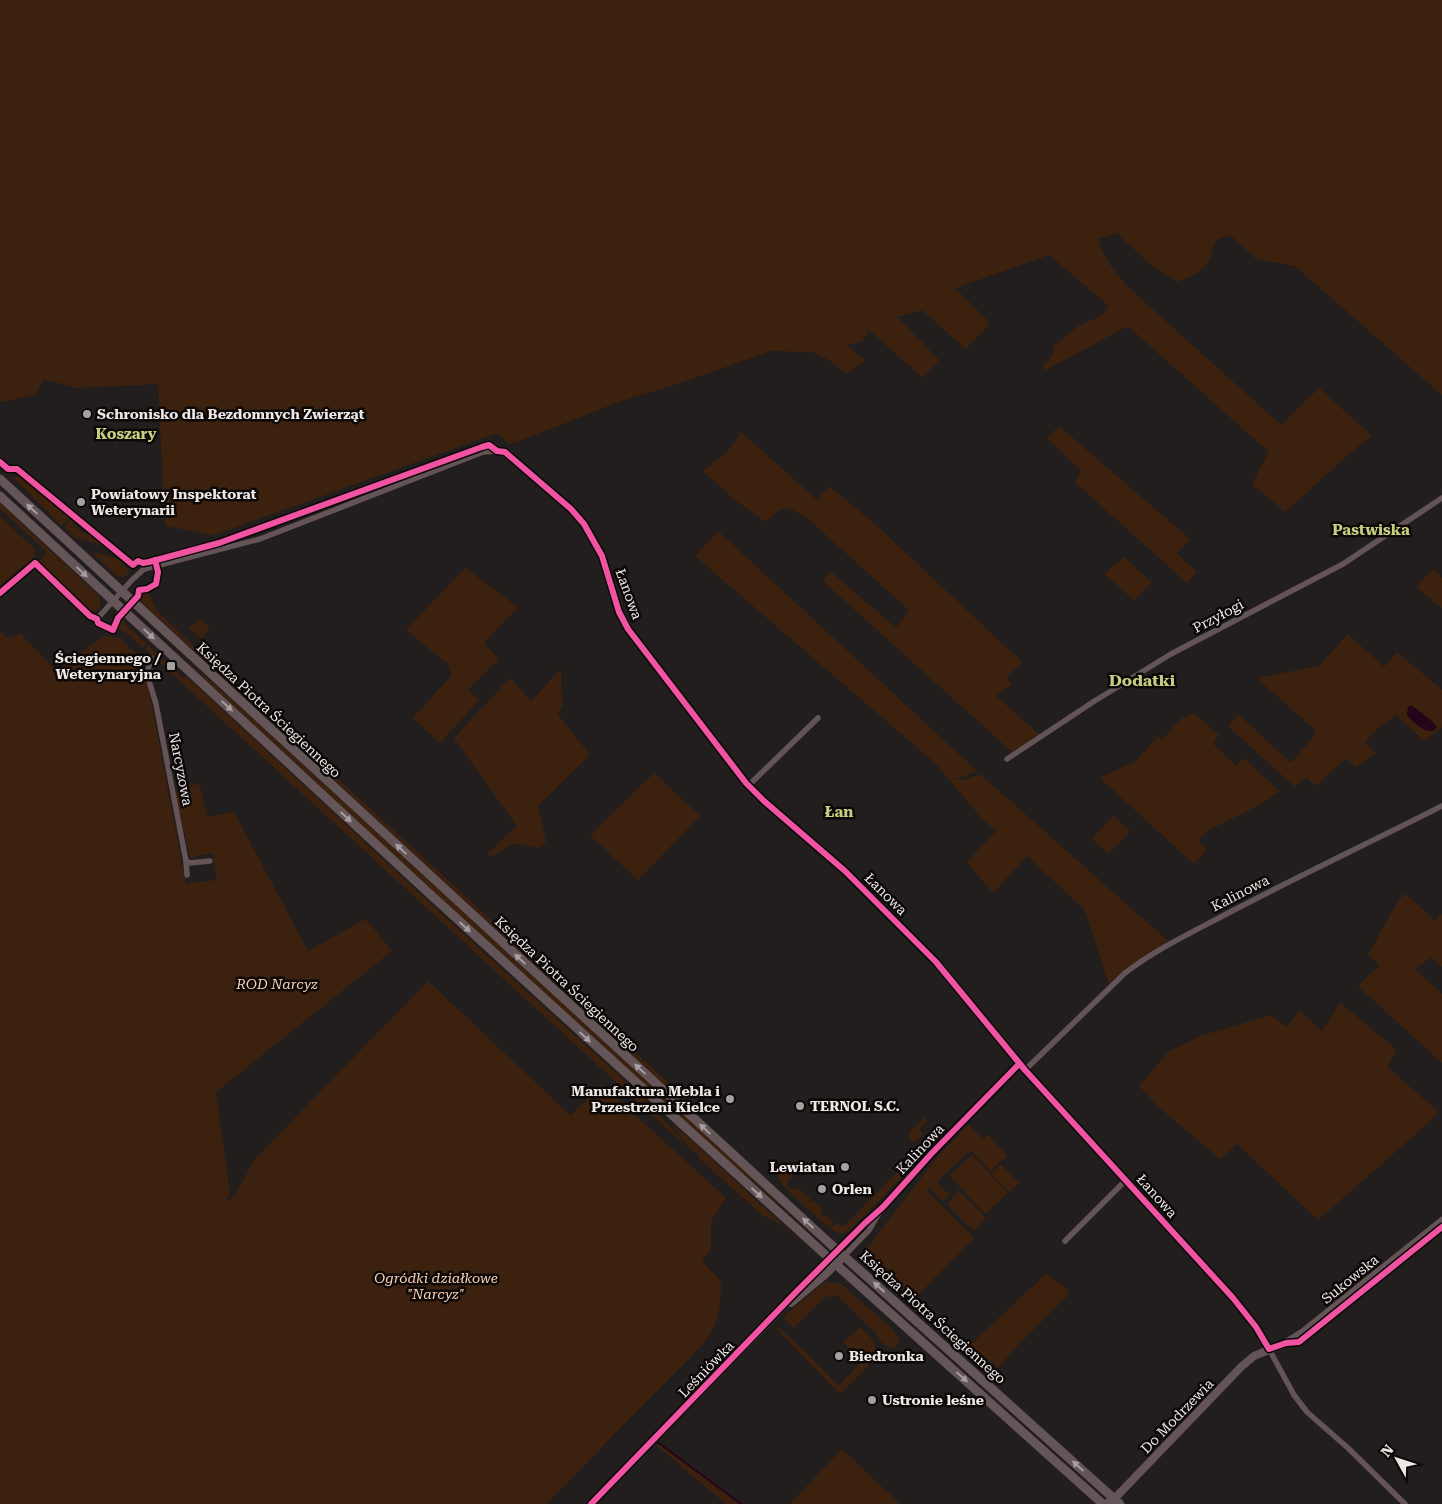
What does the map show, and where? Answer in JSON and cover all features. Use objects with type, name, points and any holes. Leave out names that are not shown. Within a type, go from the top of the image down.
[{"type":"main road","name":"Księdza Piotra Ściegiennego","points":[[0,479],[1111,1503]]},
{"type":"main road","name":"Księdza Piotra Ściegiennego","points":[[0,496],[433,898],[833,1262],[1111,1503]]},
{"type":"street","name":"Łanowa","points":[[121,592],[144,569],[260,539],[483,452],[505,452],[571,509],[584,524],[602,556],[619,612],[628,629],[729,762],[764,801],[845,871],[936,962],[1025,1070],[1232,1298],[1256,1327],[1294,1396],[1307,1412],[1348,1448],[1405,1504]]},
{"type":"street","name":"Przyłogi","points":[[1007,759],[1093,702],[1171,654],[1343,564],[1442,498]]},
{"type":"street","points":[[0,593],[35,563],[97,619],[121,592]]},
{"type":"street","name":"Narcyzowa","points":[[151,658],[147,674],[156,704],[186,861],[187,875]]},
{"type":"street","points":[[749,785],[818,718]]},
{"type":"street","name":"Kalinowa","points":[[1025,1070],[1139,962],[1170,943],[1237,908],[1442,806]]},
{"type":"street","points":[[186,861],[190,863],[210,861]]},
{"type":"street","name":"Kalinowa","points":[[833,1262],[938,1147],[1020,1064]]},
{"type":"street","points":[[1064,1241],[1125,1181]]},
{"type":"street","name":"Sukowska","points":[[1269,1349],[1286,1343],[1302,1333],[1442,1221]]},
{"type":"street","name":"Leśniówka","points":[[591,1504],[776,1314],[802,1294],[833,1262]]},
{"type":"street","name":"Do Modrzewia","points":[[1111,1503],[1241,1367],[1254,1356],[1269,1349]]},
{"type":"green space","points":[[0,0],[1442,0],[1442,395],[1295,266],[1256,259],[1232,236],[1219,238],[1211,257],[1203,268],[1177,282],[1151,265],[1117,233],[1098,239],[1107,260],[1119,277],[1281,425],[1319,388],[1372,436],[1285,512],[1252,484],[1269,452],[1130,328],[1124,328],[1044,371],[1043,367],[1053,354],[1054,346],[1080,325],[1099,317],[1108,308],[1108,305],[1049,255],[955,288],[990,323],[966,349],[922,310],[897,317],[939,360],[923,378],[868,329],[862,342],[847,345],[865,361],[847,374],[829,360],[812,352],[771,351],[677,384],[621,401],[509,444],[497,433],[211,536],[210,534],[165,526],[158,384],[76,388],[44,379],[35,395],[0,402]]},
{"type":"green space","points":[[1059,426],[1190,539],[1176,553],[1197,572],[1187,583],[1075,482],[1081,471],[1047,438]]},
{"type":"green space","points":[[741,432],[817,500],[829,486],[875,524],[1022,662],[1006,678],[1012,684],[996,696],[1039,734],[1012,752],[823,581],[831,572],[896,628],[909,610],[806,517],[789,508],[778,511],[766,522],[735,500],[703,471],[730,449]]},
{"type":"green space","points":[[13,477],[21,477],[71,517],[62,526]]},
{"type":"green space","points":[[0,503],[99,596],[101,603],[99,609],[89,610],[39,561],[47,552],[0,509]]},
{"type":"green space","points":[[0,517],[35,549],[35,557],[0,585]]},
{"type":"green space","points":[[72,518],[74,520],[73,525],[86,535],[91,533],[108,547],[75,537],[64,527]]},
{"type":"green space","points":[[718,531],[977,771],[953,780],[967,779],[980,774],[1168,941],[1127,967],[1109,984],[1085,910],[1027,856],[993,893],[967,862],[996,831],[985,822],[935,763],[695,556]]},
{"type":"green space","points":[[91,551],[121,560],[129,573],[123,577],[118,577]]},
{"type":"green space","points":[[1124,557],[1152,583],[1134,600],[1104,574]]},
{"type":"green space","points":[[465,568],[518,607],[484,643],[499,659],[468,690],[479,700],[440,743],[413,718],[452,675],[448,664],[406,630]]},
{"type":"green space","points":[[1433,569],[1442,578],[1442,608],[1416,587]]},
{"type":"green space","points":[[147,591],[158,612],[686,1099],[684,1102],[141,602],[142,595],[140,592]]},
{"type":"green space","points":[[131,610],[186,661],[227,695],[822,1242],[730,1163],[416,876]]},
{"type":"green space","points":[[119,618],[147,644],[143,648],[128,634],[115,628]]},
{"type":"green space","points":[[201,619],[210,628],[201,639],[188,627]]},
{"type":"green space","points":[[0,631],[7,638],[21,634],[56,671],[104,636],[119,638],[143,660],[186,885],[217,880],[213,853],[195,856],[195,859],[190,857],[175,793],[199,783],[208,817],[234,812],[308,951],[366,919],[392,951],[216,1092],[230,1194],[227,1196],[226,1202],[235,1195],[255,1159],[428,981],[571,1116],[601,1084],[726,1198],[711,1221],[711,1249],[702,1261],[721,1281],[718,1314],[709,1336],[546,1504],[0,1504]]},
{"type":"green space","points":[[1348,634],[1384,667],[1397,652],[1442,690],[1442,727],[1424,741],[1396,715],[1377,729],[1365,742],[1376,753],[1356,767],[1346,758],[1316,786],[1307,777],[1295,787],[1228,726],[1238,714],[1291,763],[1316,734],[1316,731],[1257,678],[1319,666]]},
{"type":"green space","points":[[148,645],[184,679],[186,677],[197,686],[458,929],[634,1089],[653,1107],[652,1109],[690,1150],[145,649]]},
{"type":"green space","points":[[561,669],[562,707],[557,713],[590,755],[538,806],[546,842],[539,848],[519,844],[510,845],[494,856],[487,855],[517,826],[454,738],[510,678],[531,701]]},
{"type":"green space","points":[[1194,713],[1219,735],[1213,744],[1236,766],[1244,758],[1280,792],[1244,813],[1208,830],[1198,841],[1207,850],[1194,864],[1100,778],[1136,761],[1158,736],[1162,740],[1180,719]]},
{"type":"green space","points":[[654,773],[700,816],[638,880],[590,835]]},
{"type":"green space","points":[[1113,816],[1130,831],[1109,854],[1092,839]]},
{"type":"green space","points":[[1405,893],[1435,921],[1442,914],[1442,967],[1431,957],[1415,969],[1442,994],[1442,1063],[1358,986],[1380,965],[1368,955],[1390,915]]},
{"type":"green space","points":[[1340,1003],[1397,1050],[1387,1067],[1439,1112],[1318,1220],[1237,1144],[1220,1159],[1161,1109],[1139,1086],[1169,1051],[1201,1036],[1271,1015],[1286,1027],[1300,1011],[1322,1031]]},
{"type":"green space","points":[[924,1117],[928,1121],[919,1129],[923,1134],[914,1143],[909,1139],[909,1133]]},
{"type":"green space","points":[[670,1123],[691,1140],[812,1252],[781,1225],[764,1217],[698,1157],[699,1155],[690,1148]]},
{"type":"green space","points":[[969,1124],[983,1139],[988,1135],[1007,1156],[990,1171],[971,1150],[927,1191],[974,1238],[914,1299],[864,1256],[868,1247],[939,1155]]},
{"type":"green space","points":[[972,1155],[1008,1193],[985,1214],[950,1176]]},
{"type":"green space","points":[[1001,1164],[1019,1183],[1009,1192],[991,1173]]},
{"type":"green space","points":[[784,1169],[789,1170],[792,1176],[786,1185],[791,1190],[798,1189],[802,1191],[807,1196],[806,1198],[809,1197],[811,1199],[808,1200],[810,1202],[812,1200],[822,1209],[821,1215],[827,1216],[827,1219],[830,1220],[827,1214],[834,1221],[832,1226],[835,1225],[835,1222],[841,1226],[847,1224],[896,1173],[902,1175],[849,1231],[839,1233],[831,1229],[831,1222],[829,1228],[783,1186],[777,1174]]},
{"type":"green space","points":[[936,1182],[950,1195],[943,1201],[930,1189]]},
{"type":"green space","points":[[959,1191],[986,1218],[974,1231],[947,1204]]},
{"type":"green space","points":[[1046,1274],[1069,1290],[1067,1296],[998,1368],[970,1345]]},
{"type":"green space","points":[[825,1282],[840,1283],[893,1330],[900,1341],[896,1346],[891,1348],[883,1344],[874,1331],[837,1295],[831,1298],[827,1295],[793,1328],[785,1320],[784,1316]]},
{"type":"green space","points":[[778,1327],[838,1386],[862,1362],[843,1342],[860,1327],[874,1341],[877,1357],[840,1394],[776,1329]]},
{"type":"green space","points":[[660,1443],[741,1504],[726,1504],[657,1446]]},
{"type":"green space","points":[[842,1449],[900,1504],[790,1504]]},
{"type":"shaded area","points":[[1411,705],[1437,727],[1435,730],[1427,731],[1408,717],[1408,707]]},
{"type":"waterway","points":[[656,1441],[741,1504]]},
{"type":"cycle path","points":[[0,462],[8,469],[17,469],[133,565],[138,561],[143,563],[149,562],[219,543],[482,447],[489,445],[497,451],[505,452],[571,509],[584,524],[602,556],[619,612],[628,629],[746,783],[845,871],[936,962],[1025,1070],[1233,1298],[1256,1327],[1269,1349],[1286,1343],[1299,1342],[1442,1227]]},
{"type":"cycle path","points":[[0,593],[35,563],[90,616],[97,619],[98,623],[113,630],[118,618],[138,596],[139,590],[147,589],[156,584],[158,572],[155,560]]},
{"type":"cycle path","points":[[591,1504],[797,1291],[883,1207],[932,1153],[1019,1064]]},
{"type":"place","name":"Schronisko dla Bezdomnych Zwierząt","points":[[87,414]]},
{"type":"place","name":"Powiatowy Inspektorat Weterynarii","points":[[81,502]]},
{"type":"place","name":"Ściegiennego / Weterynaryjna","points":[[171,666]]},
{"type":"place","name":"Manufaktura Mebla i Przestrzeni Kielce","points":[[730,1099]]},
{"type":"place","name":"TERNOL S.C.","points":[[800,1106]]},
{"type":"place","name":"Lewiatan","points":[[845,1167]]},
{"type":"place","name":"Orlen","points":[[822,1189]]},
{"type":"place","name":"Biedronka","points":[[839,1356]]},
{"type":"place","name":"Ustronie leśne","points":[[872,1400]]},
{"type":"district","name":"Koszary","points":[[126,434]]},
{"type":"district","name":"Pastwiska","points":[[1371,530]]},
{"type":"district","name":"Dodatki","points":[[1142,680]]},
{"type":"district","name":"Łan","points":[[839,812]]},
{"type":"park label","name":"ROD Narcyz","points":[[277,984]]},
{"type":"park label","name":"Ogródki działkowe \"Narcyz\"","points":[[436,1286]]}]
